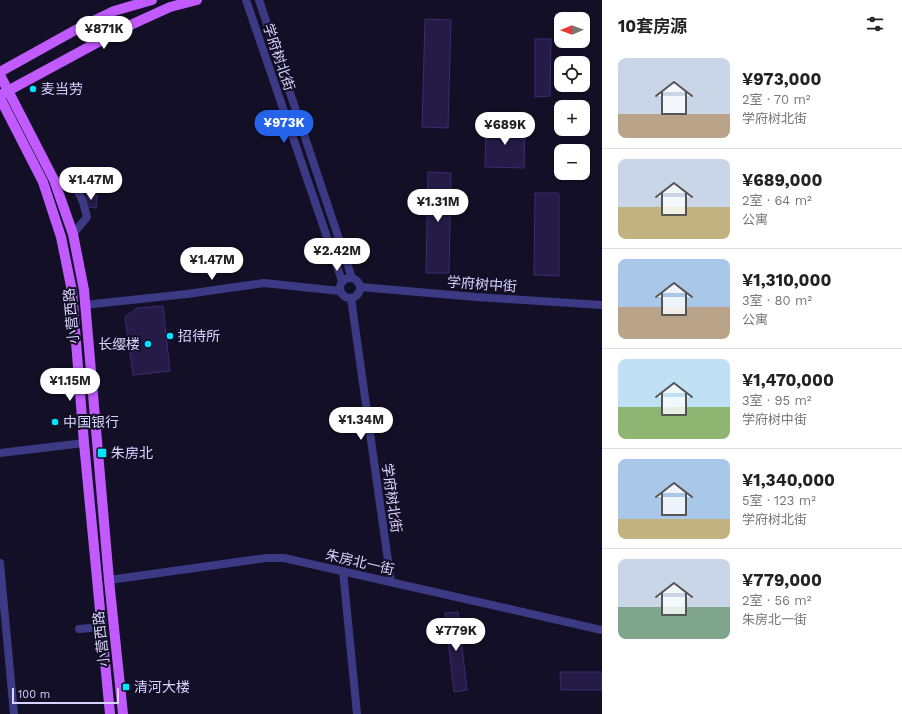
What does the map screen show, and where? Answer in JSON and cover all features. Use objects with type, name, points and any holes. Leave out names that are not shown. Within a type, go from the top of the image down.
[{"type":"main road","points":[[0,72],[79,28],[114,11],[152,0]]},
{"type":"main road","points":[[4,92],[124,28],[170,7],[198,0]]},
{"type":"main road","name":"小营西路","points":[[0,75],[4,92],[54,180],[73,234],[84,290],[84,305],[109,580],[123,714]]},
{"type":"main road","name":"小营西路","points":[[0,98],[43,182],[62,237],[72,291],[84,443],[110,714]]},
{"type":"street","name":"学府树北街","points":[[246,0],[342,281]]},
{"type":"street","name":"学府树北街","points":[[259,0],[352,278]]},
{"type":"street","points":[[54,180],[74,183],[83,202],[87,217],[73,234]]},
{"type":"street","points":[[346,278],[352,278],[358,282],[360,287],[359,292],[356,296],[351,298],[344,297],[339,286],[346,278]]},
{"type":"street","points":[[84,305],[187,294],[264,283],[340,291]]},
{"type":"street","name":"学府树中街","points":[[360,287],[476,297],[602,305]]},
{"type":"street","name":"学府树北街","points":[[351,298],[391,582]]},
{"type":"street","points":[[0,453],[84,443]]},
{"type":"street","name":"朱房北一街","points":[[109,580],[266,558],[284,558],[602,630]]},
{"type":"street","points":[[0,563],[14,714]]},
{"type":"street","points":[[343,571],[357,714]]},
{"type":"street","points":[[79,629],[102,627]]},
{"type":"building","points":[[425,19],[451,20],[448,128],[422,127]]},
{"type":"building","points":[[535,39],[551,39],[550,96],[535,97]]},
{"type":"building","points":[[486,125],[525,126],[524,168],[485,167]]},
{"type":"building","points":[[428,172],[451,173],[449,273],[426,273]]},
{"type":"building","points":[[535,193],[559,193],[559,276],[534,275]]},
{"type":"building","points":[[86,195],[97,195],[96,208],[86,207]]},
{"type":"building","name":"长缨楼","points":[[163,306],[170,371],[133,375],[125,317],[137,308]]},
{"type":"building","points":[[458,612],[467,690],[454,692],[445,613]]},
{"type":"building","points":[[560,672],[602,672],[602,690],[561,690]]},
{"type":"place","name":"麦当劳","points":[[33,89]]},
{"type":"place","name":"招待所","points":[[170,336]]},
{"type":"place","name":"长缨楼","points":[[148,344]]},
{"type":"place","name":"中国银行","points":[[55,422]]},
{"type":"place","name":"朱房北","points":[[102,453]]},
{"type":"place","name":"清河大楼","points":[[126,687]]}]
